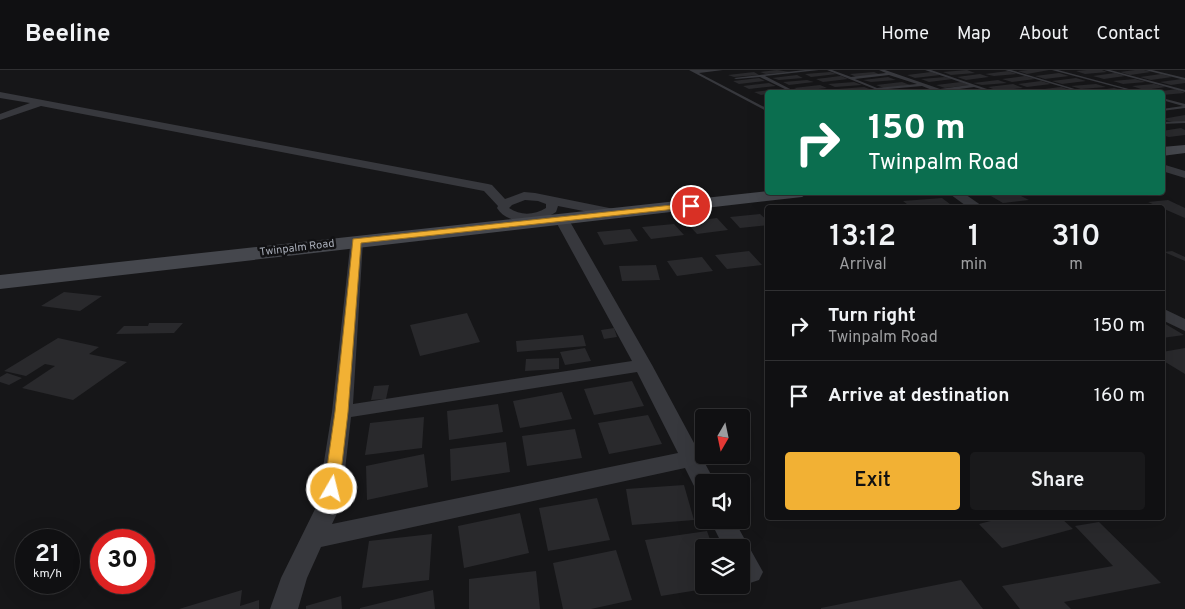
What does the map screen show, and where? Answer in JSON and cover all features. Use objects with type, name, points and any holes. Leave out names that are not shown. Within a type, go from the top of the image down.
[{"type":"main road","points":[[1165,152],[1185,149]]},
{"type":"main road","name":"Twinpalm Road","points":[[0,282],[356,241],[502,210],[562,220],[777,195]]},
{"type":"street","points":[[0,95],[111,117],[154,122],[488,188],[502,210],[524,217],[543,214],[552,209],[552,203],[549,200]]},
{"type":"street","points":[[0,117],[40,103]]},
{"type":"street","points":[[1165,168],[1185,175]]},
{"type":"street","points":[[958,195],[974,205]]},
{"type":"street","points":[[502,210],[518,197],[531,196],[619,214]]},
{"type":"street","points":[[562,220],[644,365],[698,474]]},
{"type":"street","points":[[284,609],[294,578],[315,538],[329,505],[342,412],[356,241]]},
{"type":"street","points":[[1165,315],[1185,326]]},
{"type":"street","points":[[342,412],[644,365]]},
{"type":"street","points":[[315,538],[690,459]]},
{"type":"lane","points":[[693,71],[721,70]]},
{"type":"lane","points":[[736,78],[817,70]]},
{"type":"lane","points":[[829,70],[877,89],[921,84]]},
{"type":"lane","points":[[881,70],[935,90]]},
{"type":"lane","points":[[927,70],[988,90]]},
{"type":"lane","points":[[1008,70],[1076,90]]},
{"type":"lane","points":[[1054,70],[1130,90]]},
{"type":"lane","points":[[1106,70],[1185,91]]},
{"type":"lane","points":[[1150,71],[1162,70]]},
{"type":"lane","points":[[693,71],[765,109]]},
{"type":"lane","points":[[1150,71],[1185,80]]},
{"type":"lane","points":[[849,78],[891,74]]},
{"type":"lane","points":[[760,76],[789,90]]},
{"type":"lane","points":[[1096,81],[1132,76]]},
{"type":"lane","points":[[952,90],[975,86]]},
{"type":"lane","points":[[1165,100],[1185,106]]},
{"type":"lane","points":[[1165,109],[1185,106]]},
{"type":"lane","points":[[1165,124],[1185,122]]},
{"type":"building","points":[[777,70],[790,72],[766,74],[760,72]]},
{"type":"building","points":[[967,70],[975,73],[951,75],[943,72]]},
{"type":"building","points":[[1028,70],[1049,70],[1027,74],[1018,71]]},
{"type":"building","points":[[1135,70],[1151,72],[1130,75],[1120,72]]},
{"type":"building","points":[[1008,71],[1017,74],[994,76],[985,74]]},
{"type":"building","points":[[1076,71],[1107,72],[1085,74]]},
{"type":"building","points":[[754,72],[759,75],[734,77],[728,75]]},
{"type":"building","points":[[830,72],[837,74],[811,77],[805,74]]},
{"type":"building","points":[[874,72],[881,75],[856,77],[850,74]]},
{"type":"building","points":[[931,72],[940,75],[915,78],[907,75]]},
{"type":"building","points":[[1059,73],[1069,76],[1045,79],[1035,76]]},
{"type":"building","points":[[1115,73],[1125,76],[1104,79],[1093,76]]},
{"type":"building","points":[[980,74],[989,77],[966,80],[957,77]]},
{"type":"building","points":[[1161,74],[1172,77],[1151,80],[1140,77]]},
{"type":"building","points":[[797,75],[803,78],[779,80],[772,78]]},
{"type":"building","points":[[841,76],[848,79],[823,82],[816,79]]},
{"type":"building","points":[[1025,76],[1035,79],[1012,82],[1002,79]]},
{"type":"building","points":[[888,77],[896,80],[871,82],[863,80]]},
{"type":"building","points":[[945,77],[953,79],[929,82],[921,79]]},
{"type":"building","points":[[759,78],[765,81],[739,84],[733,81]]},
{"type":"building","points":[[1076,78],[1086,81],[1062,84],[1052,81]]},
{"type":"building","points":[[1135,79],[1146,82],[1123,84],[1113,81]]},
{"type":"building","points":[[807,80],[814,82],[789,85],[783,82]]},
{"type":"building","points":[[998,80],[1007,83],[982,85],[973,83]]},
{"type":"building","points":[[1185,80],[1185,83],[1171,85],[1160,82]]},
{"type":"building","points":[[1041,81],[1051,84],[1027,87],[1018,84]]},
{"type":"building","points":[[854,82],[862,85],[835,87],[828,84]]},
{"type":"building","points":[[902,82],[910,85],[884,88],[876,85]]},
{"type":"building","points":[[961,82],[970,85],[945,88],[936,85]]},
{"type":"building","points":[[769,83],[776,86],[749,89],[743,86]]},
{"type":"building","points":[[1013,84],[1023,88],[996,90],[988,87]]},
{"type":"building","points":[[1096,84],[1106,87],[1081,89],[1071,86]]},
{"type":"building","points":[[1154,84],[1166,87],[1144,90],[1132,86]]},
{"type":"building","points":[[820,85],[827,88],[799,90],[794,88]]},
{"type":"building","points":[[864,87],[872,90],[840,90],[838,89]]},
{"type":"building","points":[[1061,87],[1071,90],[1036,90]]},
{"type":"building","points":[[1114,88],[1121,90],[1099,90]]},
{"type":"building","points":[[1177,89],[1185,93],[1165,95],[1165,91]]},
{"type":"building","points":[[765,91],[765,94],[761,95],[754,92]]},
{"type":"building","points":[[1185,115],[1185,122],[1176,123],[1165,118]]},
{"type":"building","points":[[1181,128],[1185,130],[1185,135],[1169,137],[1165,136],[1165,131]]},
{"type":"building","points":[[989,195],[1019,195],[1029,200],[1003,203]]},
{"type":"building","points":[[942,198],[951,205],[908,205],[903,201]]},
{"type":"building","points":[[1168,200],[1185,208],[1185,218],[1165,209],[1165,205],[1155,205],[1148,202]]},
{"type":"building","points":[[760,214],[765,218],[765,225],[740,228],[730,217]]},
{"type":"building","points":[[717,218],[728,230],[697,234],[686,222]]},
{"type":"building","points":[[674,224],[684,235],[651,239],[642,227]]},
{"type":"building","points":[[630,229],[638,241],[604,245],[597,232]]},
{"type":"building","points":[[749,251],[762,265],[727,269],[715,255]]},
{"type":"building","points":[[1172,251],[1185,257],[1185,261],[1165,252]]},
{"type":"building","points":[[702,257],[713,271],[677,276],[667,261]]},
{"type":"building","points":[[656,265],[660,280],[622,281],[619,266]]},
{"type":"building","points":[[64,292],[102,296],[80,311],[41,306]]},
{"type":"building","points":[[467,313],[480,342],[420,356],[410,325]]},
{"type":"building","points":[[149,323],[183,323],[174,333],[116,334],[124,326],[148,326]]},
{"type":"building","points":[[1165,324],[1184,335],[1165,338]]},
{"type":"building","points":[[614,328],[617,337],[604,339],[601,330]]},
{"type":"building","points":[[583,335],[586,346],[517,352],[516,341]]},
{"type":"building","points":[[58,338],[99,347],[89,354],[127,362],[73,400],[22,388],[55,366],[45,364],[26,376],[4,371]]},
{"type":"building","points":[[585,348],[591,361],[565,365],[560,352]]},
{"type":"building","points":[[1185,348],[1185,374],[1165,362],[1165,351]]},
{"type":"building","points":[[559,358],[559,369],[525,371],[526,359]]},
{"type":"building","points":[[7,373],[22,378],[9,385],[0,382],[0,377]]},
{"type":"building","points":[[632,381],[644,406],[594,415],[584,389]]},
{"type":"building","points":[[389,385],[386,399],[371,400],[374,386]]},
{"type":"building","points":[[562,392],[572,419],[520,428],[513,401]]},
{"type":"building","points":[[498,404],[503,432],[449,440],[447,411]]},
{"type":"building","points":[[648,415],[662,444],[609,454],[598,423]]},
{"type":"building","points":[[424,417],[422,448],[365,455],[370,423]]},
{"type":"building","points":[[575,429],[582,458],[527,466],[522,436]]},
{"type":"building","points":[[506,442],[510,472],[451,481],[450,449]]},
{"type":"building","points":[[424,454],[428,487],[367,500],[366,466]]},
{"type":"building","points":[[684,485],[694,520],[632,525],[626,489]]},
{"type":"building","points":[[597,498],[610,540],[548,551],[539,508]]},
{"type":"building","points":[[520,513],[529,553],[464,568],[458,526]]},
{"type":"building","points":[[994,520],[1063,520],[1073,529],[1002,548],[979,524]]},
{"type":"building","points":[[1099,522],[1161,583],[1064,602],[1071,609],[1020,609],[1002,586],[1113,566],[1075,526]]},
{"type":"building","points":[[707,531],[710,539],[695,539],[695,591],[661,596],[645,540]]},
{"type":"building","points":[[432,534],[429,580],[362,588],[369,541]]},
{"type":"building","points":[[616,550],[632,600],[591,609],[563,609],[553,563]]},
{"type":"building","points":[[536,571],[540,609],[469,609],[469,579]]},
{"type":"building","points":[[961,580],[983,609],[821,609],[821,608]]},
{"type":"building","points":[[242,590],[240,606],[259,600],[259,609],[179,609]]},
{"type":"building","points":[[433,590],[435,609],[360,609],[360,608]]},
{"type":"building","points":[[341,596],[342,609],[306,609],[306,606]]},
{"type":"route","points":[[332,489],[342,412],[356,241],[691,206]]}]
